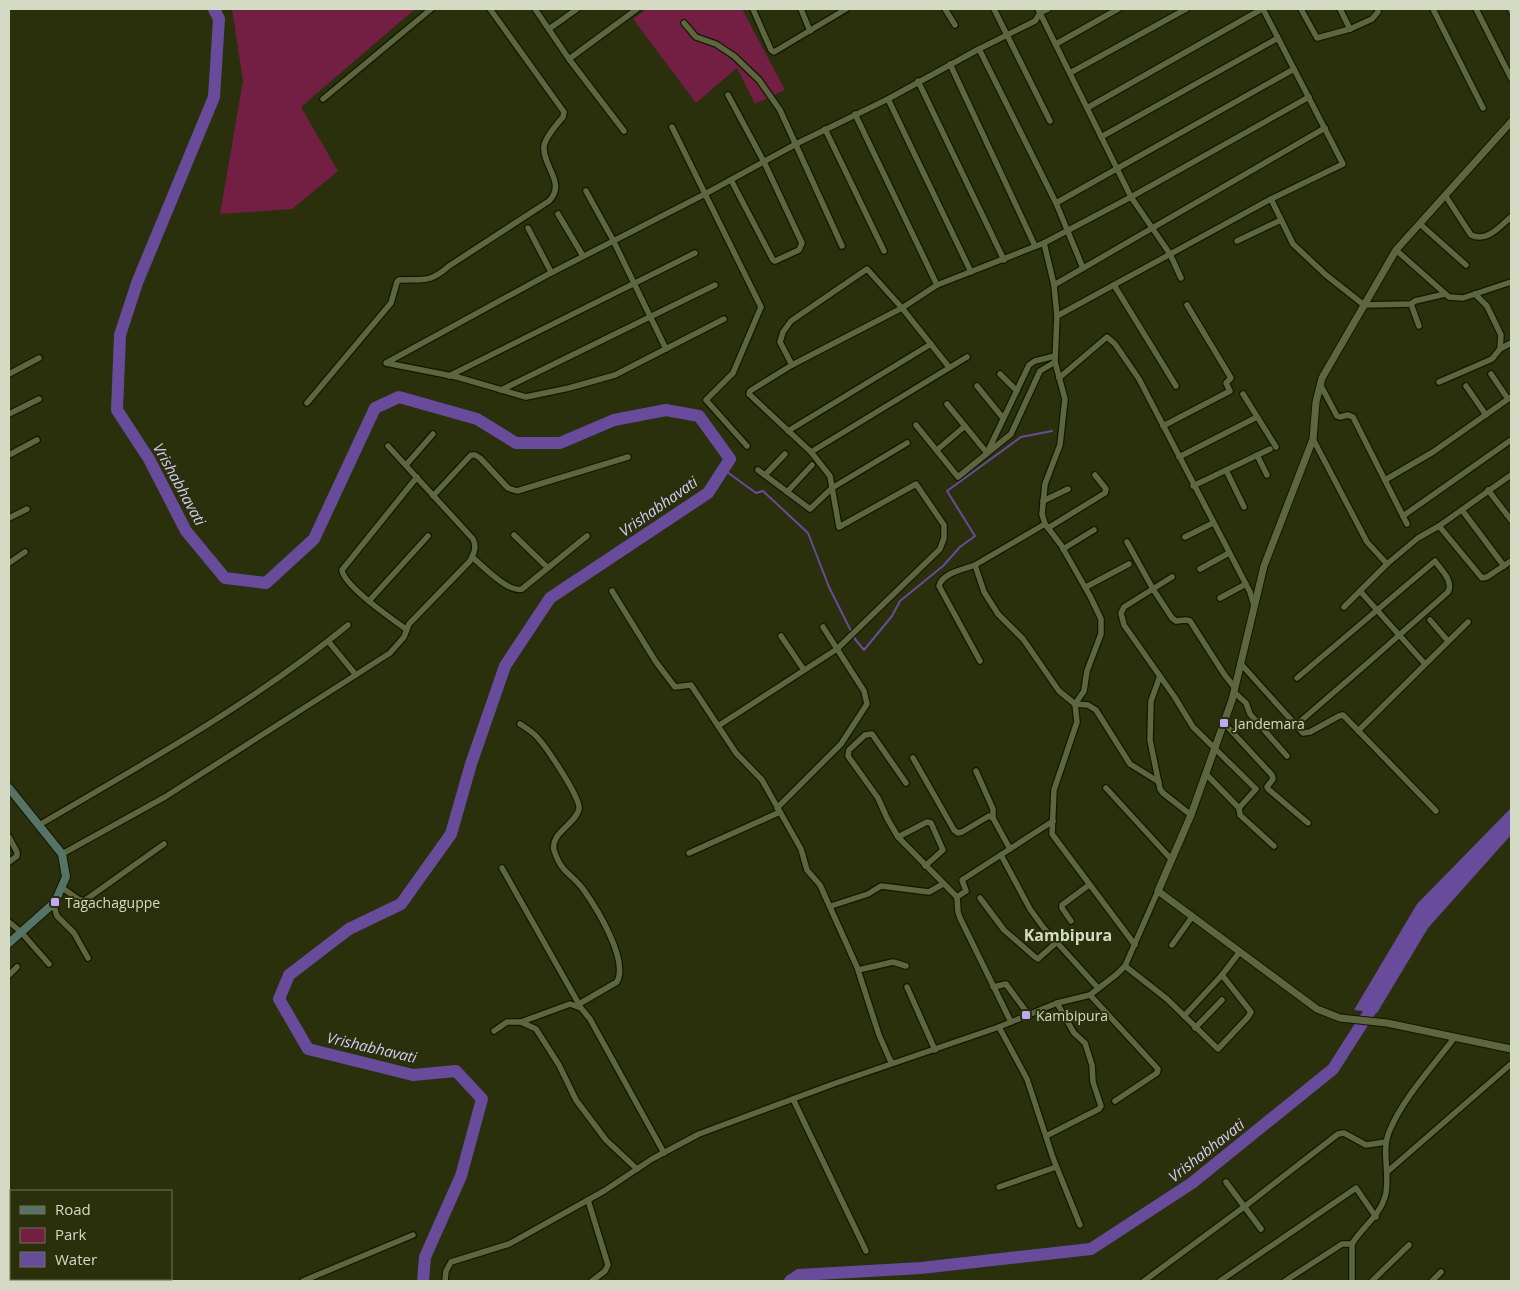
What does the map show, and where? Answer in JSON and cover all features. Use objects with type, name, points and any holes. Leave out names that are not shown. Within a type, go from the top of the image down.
[{"type":"main road","points":[[9,788],[62,854],[66,876],[54,903],[9,943]]},
{"type":"street","points":[[324,99],[431,9]]},
{"type":"street","points":[[307,403],[390,303],[399,280],[432,279],[549,200],[556,192],[557,186],[544,151],[544,144],[563,117],[564,112],[490,9]]},
{"type":"street","points":[[535,9],[569,59],[624,130]]},
{"type":"street","points":[[549,29],[577,9]]},
{"type":"street","points":[[569,59],[637,9]]},
{"type":"street","points":[[753,9],[771,50],[774,52],[846,9]]},
{"type":"street","points":[[801,9],[810,31]]},
{"type":"street","points":[[944,9],[955,26]]},
{"type":"street","points":[[994,9],[1050,121]]},
{"type":"street","points":[[1039,11],[1048,9]]},
{"type":"street","points":[[1056,44],[1118,9]]},
{"type":"street","points":[[1070,73],[1186,9]]},
{"type":"street","points":[[1057,316],[1271,199],[1343,164],[1263,9],[1087,108]]},
{"type":"street","points":[[1301,9],[1316,38],[1372,19],[1378,12],[1378,9]]},
{"type":"street","points":[[1340,9],[1350,28]]},
{"type":"street","points":[[1433,9],[1483,108]]},
{"type":"street","points":[[1476,9],[1511,78]]},
{"type":"street","points":[[724,320],[614,375],[569,388],[526,397],[449,376],[386,363],[582,256],[705,194],[796,144],[888,99],[978,49],[1035,21],[1039,11]]},
{"type":"street","points":[[1039,11],[1131,197],[1151,229],[1170,254],[1181,278]]},
{"type":"street","points":[[684,23],[696,37],[716,44],[734,56],[759,80],[780,110],[842,246]]},
{"type":"street","points":[[1101,137],[1278,38]]},
{"type":"street","points":[[978,49],[1056,203],[1083,268]]},
{"type":"street","points":[[950,64],[1035,246]]},
{"type":"street","points":[[1056,203],[1294,68]]},
{"type":"street","points":[[918,81],[1004,260]]},
{"type":"street","points":[[728,94],[764,162],[802,243],[799,250],[775,261],[773,260],[731,180]]},
{"type":"street","points":[[718,726],[837,649],[940,549],[944,538],[944,525],[916,484],[839,527],[830,476],[811,452],[749,394],[750,391],[792,365],[902,308],[937,285],[1044,243],[1131,197],[1309,97]]},
{"type":"street","points":[[888,99],[970,272]]},
{"type":"street","points":[[854,114],[937,285]]},
{"type":"street","points":[[445,1281],[446,1271],[452,1262],[509,1244],[588,1200],[637,1169],[699,1134],[893,1063],[1000,1027],[1057,1003],[1090,995],[1125,966],[1191,815],[1224,723],[1235,690],[1264,566],[1313,439],[1316,402],[1322,378],[1396,250],[1511,122]]},
{"type":"street","points":[[672,127],[761,306],[733,374],[706,400],[748,446]]},
{"type":"street","points":[[1054,285],[1325,128]]},
{"type":"street","points":[[825,129],[884,251]]},
{"type":"street","points":[[586,191],[613,240],[666,349]]},
{"type":"street","points":[[1445,195],[1471,235],[1475,237],[1488,236],[1511,217]]},
{"type":"street","points":[[1271,199],[1293,244],[1326,275],[1364,305],[1411,304],[1415,301],[1445,294]]},
{"type":"street","points":[[558,214],[582,256]]},
{"type":"street","points":[[1237,241],[1281,220]]},
{"type":"street","points":[[1420,224],[1466,265]]},
{"type":"street","points":[[528,228],[552,272]]},
{"type":"street","points":[[1044,243],[1054,285],[1057,316],[1055,359],[1065,399],[1060,445],[1044,484],[1042,514],[1046,526],[1063,549],[1086,588],[1101,619],[1101,634],[1087,671],[1084,691],[1075,704],[1077,722],[1054,790],[1052,834],[1134,945]]},
{"type":"street","points":[[1396,250],[1449,297],[1460,298],[1511,282]]},
{"type":"street","points":[[449,376],[695,253]]},
{"type":"street","points":[[792,365],[780,342],[783,332],[791,321],[867,269],[902,308],[949,367]]},
{"type":"street","points":[[501,390],[715,285]]},
{"type":"street","points":[[1114,285],[1176,386]]},
{"type":"street","points":[[1475,294],[1487,306],[1501,335],[1500,349]]},
{"type":"street","points":[[1411,304],[1419,326]]},
{"type":"street","points":[[1163,426],[1230,391],[1226,382],[1231,378],[1187,305]]},
{"type":"street","points":[[1059,378],[1107,337],[1115,344],[1139,379],[1193,486],[1246,584],[1254,608]]},
{"type":"street","points":[[1439,382],[1492,359],[1500,349],[1511,343]]},
{"type":"street","points":[[788,431],[931,344]]},
{"type":"street","points":[[811,452],[967,356]]},
{"type":"street","points":[[9,374],[39,358]]},
{"type":"street","points":[[987,453],[1029,365],[1036,361],[1055,359]]},
{"type":"street","points":[[916,425],[958,477],[1012,434],[1040,371],[1055,359]]},
{"type":"street","points":[[1000,374],[1017,391]]},
{"type":"street","points":[[1385,480],[1433,452],[1510,398],[1492,374]]},
{"type":"street","points":[[1320,384],[1337,416],[1348,415],[1353,417],[1407,524]]},
{"type":"street","points":[[977,386],[1003,418]]},
{"type":"street","points":[[1466,386],[1486,415]]},
{"type":"street","points":[[1193,486],[1273,448],[1243,394]]},
{"type":"street","points":[[9,414],[39,400]]},
{"type":"street","points":[[947,404],[987,453]]},
{"type":"street","points":[[1179,457],[1257,417]]},
{"type":"street","points":[[937,450],[965,426]]},
{"type":"street","points":[[406,465],[432,434]]},
{"type":"street","points":[[1313,439],[1367,542],[1387,564]]},
{"type":"street","points":[[9,454],[37,440]]},
{"type":"street","points":[[1403,516],[1511,440]]},
{"type":"street","points":[[758,470],[810,509],[832,488],[907,443]]},
{"type":"street","points":[[62,854],[165,797],[390,653],[404,637],[409,624],[470,561],[475,552],[475,544],[472,539],[388,446]]},
{"type":"street","points":[[765,475],[784,454]]},
{"type":"street","points":[[433,496],[471,455],[480,458],[508,488],[517,491],[628,457]]},
{"type":"street","points":[[1256,455],[1267,475]]},
{"type":"street","points":[[787,492],[812,464]]},
{"type":"street","points":[[1226,470],[1244,507]]},
{"type":"street","points":[[980,661],[939,586],[940,582],[945,577],[975,565],[1105,493],[1106,489],[1095,474]]},
{"type":"street","points":[[1344,607],[1387,564],[1418,538],[1439,526],[1511,475]]},
{"type":"street","points":[[406,629],[349,583],[342,570],[417,477]]},
{"type":"street","points":[[1043,500],[1068,489]]},
{"type":"street","points":[[1488,490],[1511,520]]},
{"type":"street","points":[[9,518],[27,509]]},
{"type":"street","points":[[1462,510],[1504,566]]},
{"type":"street","points":[[1185,537],[1213,523]]},
{"type":"street","points":[[1439,526],[1482,578],[1487,578],[1511,561]]},
{"type":"street","points":[[1063,549],[1094,530]]},
{"type":"street","points":[[514,535],[548,568]]},
{"type":"street","points":[[369,600],[428,536]]},
{"type":"street","points":[[472,557],[506,586],[518,590],[522,589],[587,536]]},
{"type":"street","points":[[1127,542],[1153,589],[1174,620],[1190,621],[1224,674],[1246,703],[1250,714],[1287,756]]},
{"type":"street","points":[[9,562],[25,552]]},
{"type":"street","points":[[1200,569],[1229,552]]},
{"type":"street","points":[[1295,726],[1450,589],[1448,580],[1435,561],[1297,678]]},
{"type":"street","points":[[1086,588],[1129,564]]},
{"type":"street","points":[[975,565],[986,595],[998,614],[1023,639],[1059,691],[1075,704],[1088,705],[1096,710],[1130,764],[1159,782]]},
{"type":"street","points":[[1172,577],[1124,607],[1121,613],[1124,625],[1193,727],[1256,788],[1239,808]]},
{"type":"street","points":[[1220,598],[1246,584]]},
{"type":"street","points":[[612,591],[656,662],[675,687],[691,684],[738,756],[762,780],[801,849],[807,870],[820,884],[858,970],[879,1035],[893,1063]]},
{"type":"street","points":[[1360,591],[1425,664]]},
{"type":"street","points":[[1430,620],[1448,641]]},
{"type":"street","points":[[1358,730],[1468,622]]},
{"type":"street","points":[[40,825],[212,723],[259,692],[348,625]]},
{"type":"street","points":[[689,853],[779,810],[841,744],[867,704],[864,691],[823,627]]},
{"type":"street","points":[[780,636],[804,670]]},
{"type":"street","points":[[328,641],[356,675]]},
{"type":"street","points":[[1241,664],[1299,730],[1305,733],[1340,715],[1345,717],[1436,811]]},
{"type":"street","points":[[1160,676],[1151,698],[1150,743],[1163,794],[1191,815]]},
{"type":"street","points":[[1224,723],[1272,775],[1273,779],[1267,787],[1268,789],[1308,823]]},
{"type":"street","points":[[494,1032],[507,1022],[521,1022],[570,1004],[580,1006],[617,982],[620,977],[612,936],[582,888],[564,871],[553,847],[555,840],[574,819],[579,810],[579,805],[570,786],[546,748],[537,736],[520,724]]},
{"type":"street","points":[[906,783],[872,734],[865,735],[848,750],[848,756],[878,798],[898,837],[957,897],[960,918],[1011,1022]]},
{"type":"street","points":[[913,758],[954,830],[958,833],[989,816],[993,818]]},
{"type":"street","points":[[976,771],[993,809],[993,818],[1010,849]]},
{"type":"street","points":[[1206,774],[1239,808],[1240,815],[1274,846]]},
{"type":"street","points":[[1106,788],[1171,859]]},
{"type":"street","points":[[957,897],[966,891],[962,880],[1053,821]]},
{"type":"street","points":[[898,837],[927,822],[931,824],[943,850],[925,866]]},
{"type":"street","points":[[9,837],[18,852],[17,856],[9,862]]},
{"type":"street","points":[[61,887],[84,901],[164,844]]},
{"type":"street","points":[[1001,855],[1030,909],[1098,988]]},
{"type":"street","points":[[502,868],[580,1006],[590,1019],[664,1153]]},
{"type":"street","points":[[830,906],[868,894],[881,886],[925,892],[933,891],[943,884]]},
{"type":"street","points":[[1071,921],[1062,905],[1090,885]]},
{"type":"street","points":[[1158,891],[1239,953],[1317,1009],[1340,1018],[1387,1023],[1511,1050]]},
{"type":"street","points":[[980,898],[1004,930],[1038,959],[1057,942]]},
{"type":"street","points":[[54,903],[57,916],[74,934],[88,958]]},
{"type":"street","points":[[1172,945],[1192,917]]},
{"type":"street","points":[[9,922],[21,932],[49,964]]},
{"type":"street","points":[[1184,1016],[1222,976],[1239,953]]},
{"type":"street","points":[[858,970],[893,962],[906,966]]},
{"type":"street","points":[[1125,966],[1149,984],[1218,1048],[1250,1014],[1250,1009],[1222,976]]},
{"type":"street","points":[[9,975],[17,968]]},
{"type":"street","points":[[993,987],[1006,984],[1028,1014]]},
{"type":"street","points":[[907,987],[935,1050]]},
{"type":"street","points":[[1090,995],[1158,1069],[1157,1073],[1115,1101]]},
{"type":"street","points":[[1195,1028],[1222,1000]]},
{"type":"street","points":[[1046,1136],[1099,1109],[1101,1106],[1093,1082],[1092,1065],[1085,1044],[1074,1034],[1057,1003]]},
{"type":"street","points":[[521,1022],[536,1029],[559,1065],[576,1100],[606,1140],[637,1169]]},
{"type":"street","points":[[1000,1027],[1027,1079],[1056,1167],[1080,1225]]},
{"type":"street","points":[[1352,1281],[1352,1244],[1376,1217],[1385,1198],[1386,1142],[1389,1132],[1408,1099],[1455,1038]]},
{"type":"street","points":[[1386,1172],[1511,1064]]},
{"type":"street","points":[[793,1099],[866,1251]]},
{"type":"street","points":[[1144,1281],[1338,1134],[1344,1132],[1366,1145],[1386,1142]]},
{"type":"street","points":[[998,1187],[1056,1167]]},
{"type":"street","points":[[1226,1182],[1261,1229]]},
{"type":"street","points":[[1220,1281],[1356,1188],[1376,1217]]},
{"type":"street","points":[[588,1200],[608,1265],[605,1271],[592,1281]]},
{"type":"street","points":[[303,1281],[413,1235]]},
{"type":"street","points":[[1285,1281],[1342,1244],[1352,1244]]},
{"type":"street","points":[[1372,1281],[1409,1245]]},
{"type":"street","points":[[1432,1281],[1441,1272]]},
{"type":"green space","points":[[232,9],[415,9],[301,107],[338,171],[292,209],[220,214],[243,81]]},
{"type":"green space","points":[[647,9],[742,9],[785,90],[755,104],[737,68],[696,103],[633,19]]},
{"type":"water","points":[[1511,808],[1511,835],[1428,928],[1377,1013],[1354,1010],[1417,904]]},
{"type":"waterway","name":"Vrishabhavati","points":[[214,9],[219,19],[214,97],[137,283],[120,335],[117,410],[149,459],[186,531],[225,578],[266,583],[314,539],[375,408],[399,397],[477,419],[516,443],[560,443],[614,420],[666,410],[699,416],[730,459],[708,493],[550,598],[505,666],[471,764],[451,834],[401,904],[349,929],[289,975],[279,999],[308,1049],[413,1075],[456,1071],[482,1099],[461,1176],[425,1257],[423,1281]]},
{"type":"waterway","points":[[723,469],[756,493],[763,491],[808,533],[829,587],[855,639],[864,650],[892,616],[900,601],[943,566],[960,547],[975,536],[947,491],[1021,437],[1052,431]]},
{"type":"waterway","name":"Vrishabhavati","points":[[790,1281],[799,1275],[921,1268],[1091,1249],[1192,1183],[1333,1069],[1379,997]]},
{"type":"place","name":"Jandemara","points":[[1224,723]]},
{"type":"place","name":"Tagachaguppe","points":[[55,902]]},
{"type":"place","name":"Kambipura","points":[[1026,1015]]},
{"type":"district","name":"Kambipura","points":[[1068,935]]}]
